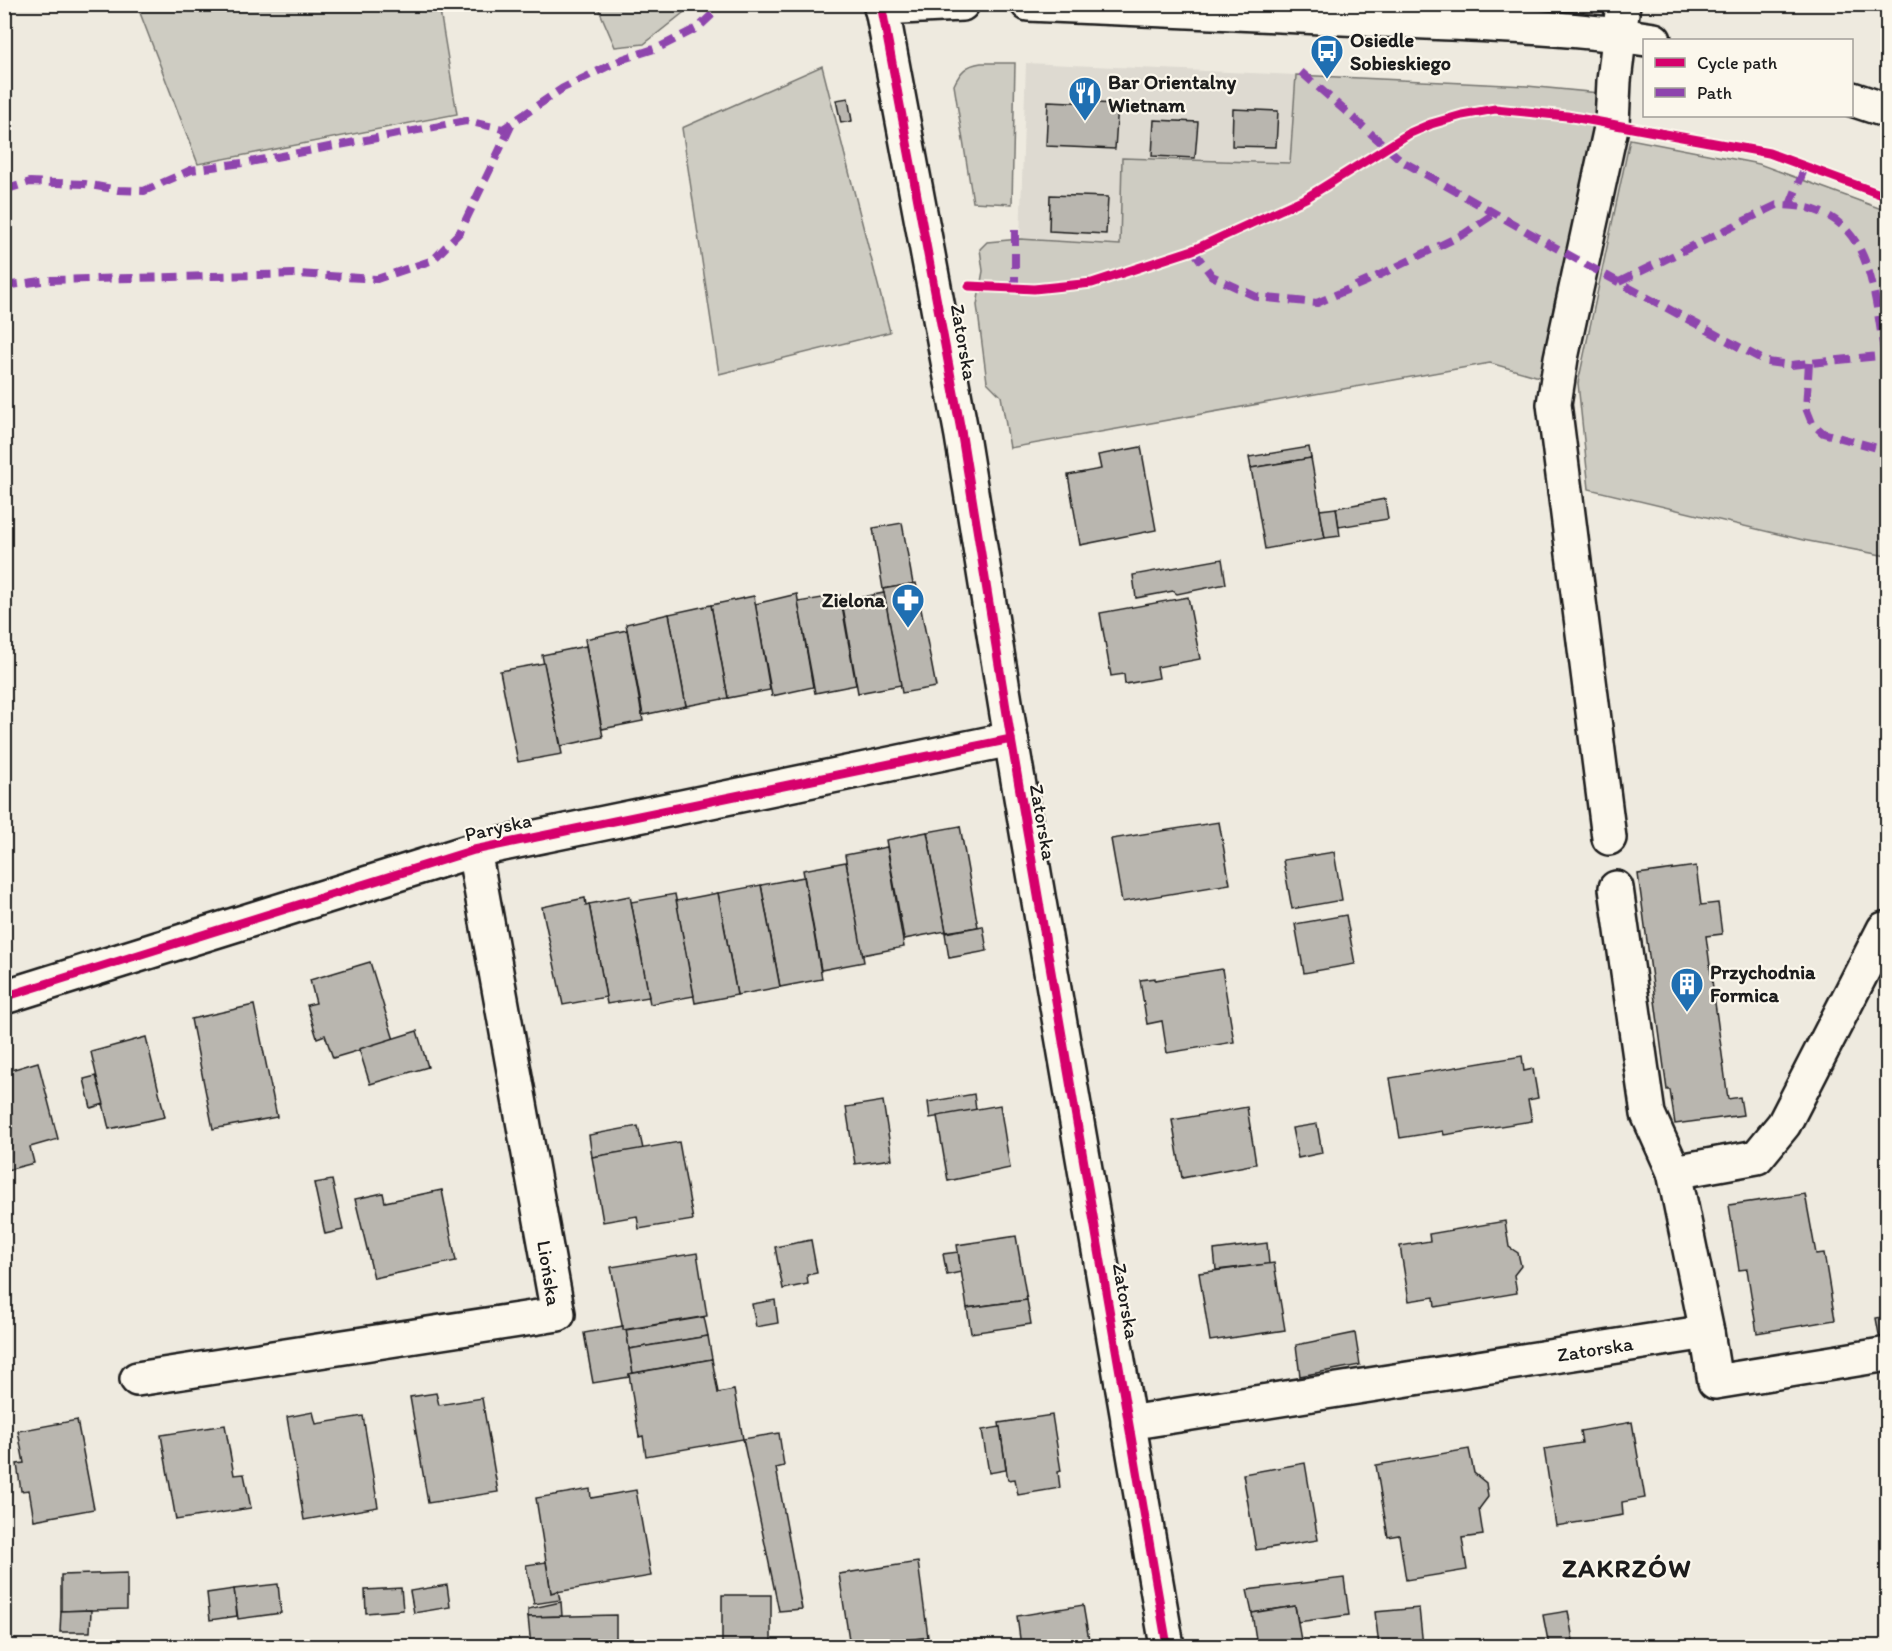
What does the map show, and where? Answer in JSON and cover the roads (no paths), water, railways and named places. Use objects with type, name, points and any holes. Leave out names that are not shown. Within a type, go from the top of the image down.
[{"type":"street","points":[[881,6],[962,4]]},
{"type":"street","points":[[1028,4],[1215,8],[1518,27],[1621,20],[1652,39]]},
{"type":"street","name":"Zatorska","points":[[881,6],[963,436],[1011,739],[1167,1647]]},
{"type":"street","points":[[1609,838],[1554,404],[1561,358],[1612,123],[1621,20]]},
{"type":"street","points":[[1853,100],[1887,111]]},
{"type":"street","name":"Paryska","points":[[4,997],[474,850],[1011,739]]},
{"type":"street","name":"Liońska","points":[[137,1379],[558,1314],[474,850]]},
{"type":"street","points":[[1616,888],[1648,1114],[1674,1172],[1715,1382],[1887,1354]]},
{"type":"street","points":[[1674,1172],[1757,1157],[1784,1124],[1884,929],[1887,928]]},
{"type":"street","name":"Zatorska","points":[[1128,1423],[1707,1332]]},
{"type":"place","name":"Osiedle Sobieskiego","points":[[1327,80]]},
{"type":"place","name":"Bar Orientalny Wietnam","points":[[1085,122]]},
{"type":"place","name":"Zielona","points":[[908,629]]},
{"type":"place","name":"Przychodnia Formica","points":[[1687,1013]]},
{"type":"district","name":"ZAKRZÓW","points":[[1627,1568]]}]
